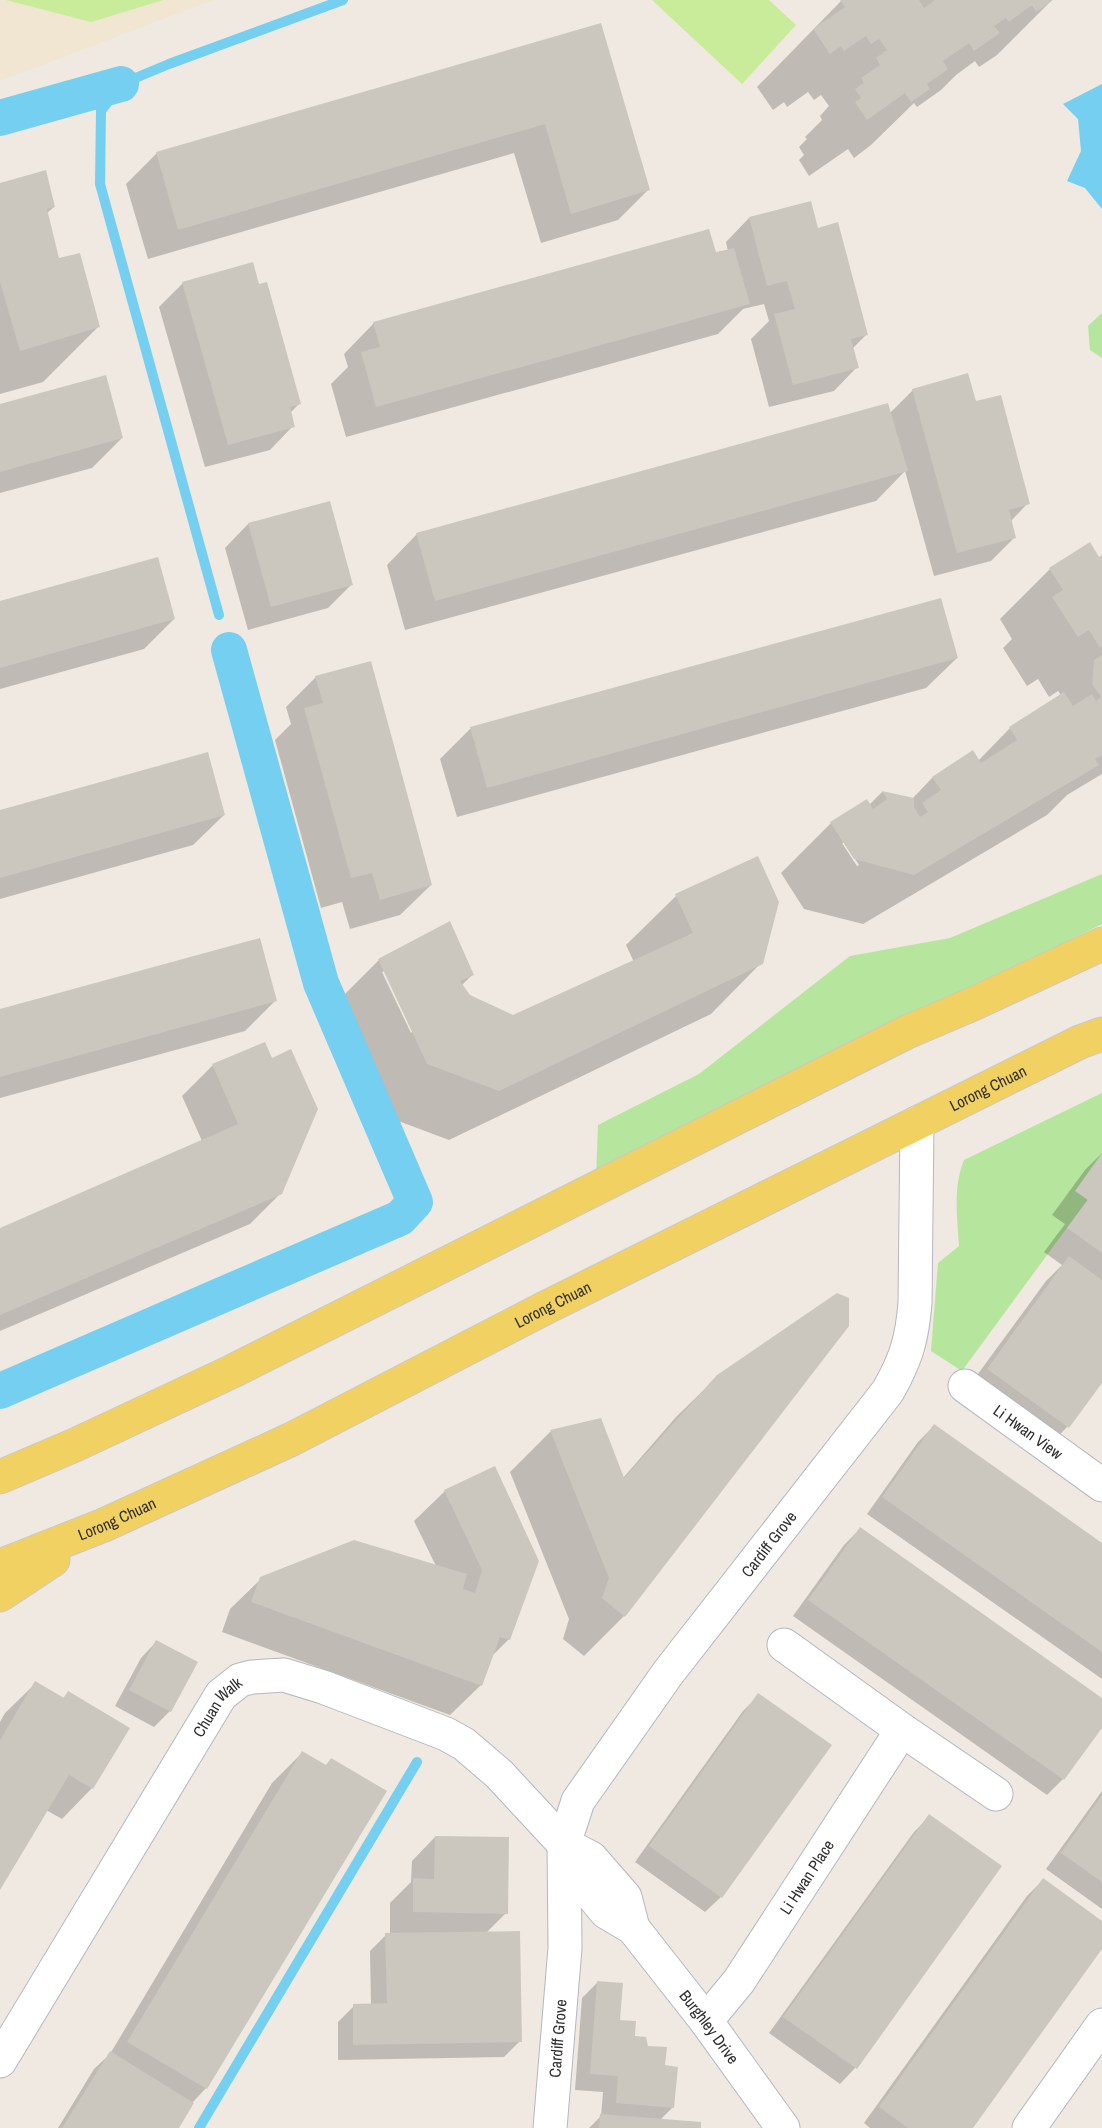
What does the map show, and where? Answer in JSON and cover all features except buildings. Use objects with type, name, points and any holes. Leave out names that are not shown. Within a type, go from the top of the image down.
[{"type":"main road","points":[[1060,963],[1102,932]]},
{"type":"main road","points":[[0,1477],[75,1445],[233,1371],[905,1033],[1102,944]]},
{"type":"main road","name":"Lorong Chuan","points":[[0,1566],[104,1526],[292,1439],[556,1303],[1080,1042],[1102,1034]]},
{"type":"main road","points":[[0,1595],[104,1526]]},
{"type":"street","name":"Cardiff Grove","points":[[550,2128],[565,1948],[564,1844],[578,1802],[668,1673],[888,1391],[901,1368],[911,1339],[915,1303],[917,1123]]},
{"type":"street","name":"Li Hwan View","points":[[965,1386],[1099,1475]]},
{"type":"street","points":[[784,1645],[902,1731],[996,1794]]},
{"type":"street","name":"Chuan Walk","points":[[0,2061],[211,1709],[221,1695],[240,1680],[284,1675],[300,1678],[446,1734],[464,1744],[499,1773],[564,1844]]},
{"type":"street","name":"Li Hwan Place","points":[[706,2021],[739,1981],[902,1731]]},
{"type":"street","name":"Burghley Drive","points":[[564,1844],[578,1878],[606,1912],[633,1928],[706,2021],[783,2128]]},
{"type":"street","points":[[565,1948],[580,1934],[588,1931],[633,1928]]},
{"type":"street","points":[[1029,2128],[1102,2025]]},
{"type":"shaded area","points":[[0,0],[213,0],[0,81]]},
{"type":"green space","points":[[6,0],[163,0],[91,22]]},
{"type":"green space","points":[[652,0],[769,0],[796,25],[742,84]]},
{"type":"green space","points":[[1102,313],[1102,358],[1090,350],[1088,326]]},
{"type":"green space","points":[[1102,874],[1102,924],[596,1178],[598,1125],[699,1074],[850,956],[950,938]]},
{"type":"green space","points":[[1102,1093],[1102,1180],[962,1371],[931,1351],[938,1263],[959,1246],[957,1191],[964,1160]]},
{"type":"water","points":[[1102,84],[1102,209],[1085,188],[1067,181],[1081,151],[1078,119],[1063,104]]},
{"type":"waterway","points":[[219,615],[100,184],[101,111],[121,84],[343,0]]},
{"type":"waterway","points":[[0,118],[121,84]]},
{"type":"waterway","points":[[0,1391],[400,1218],[415,1202],[321,983],[229,650]]},
{"type":"waterway","points":[[199,2128],[417,1762]]}]
